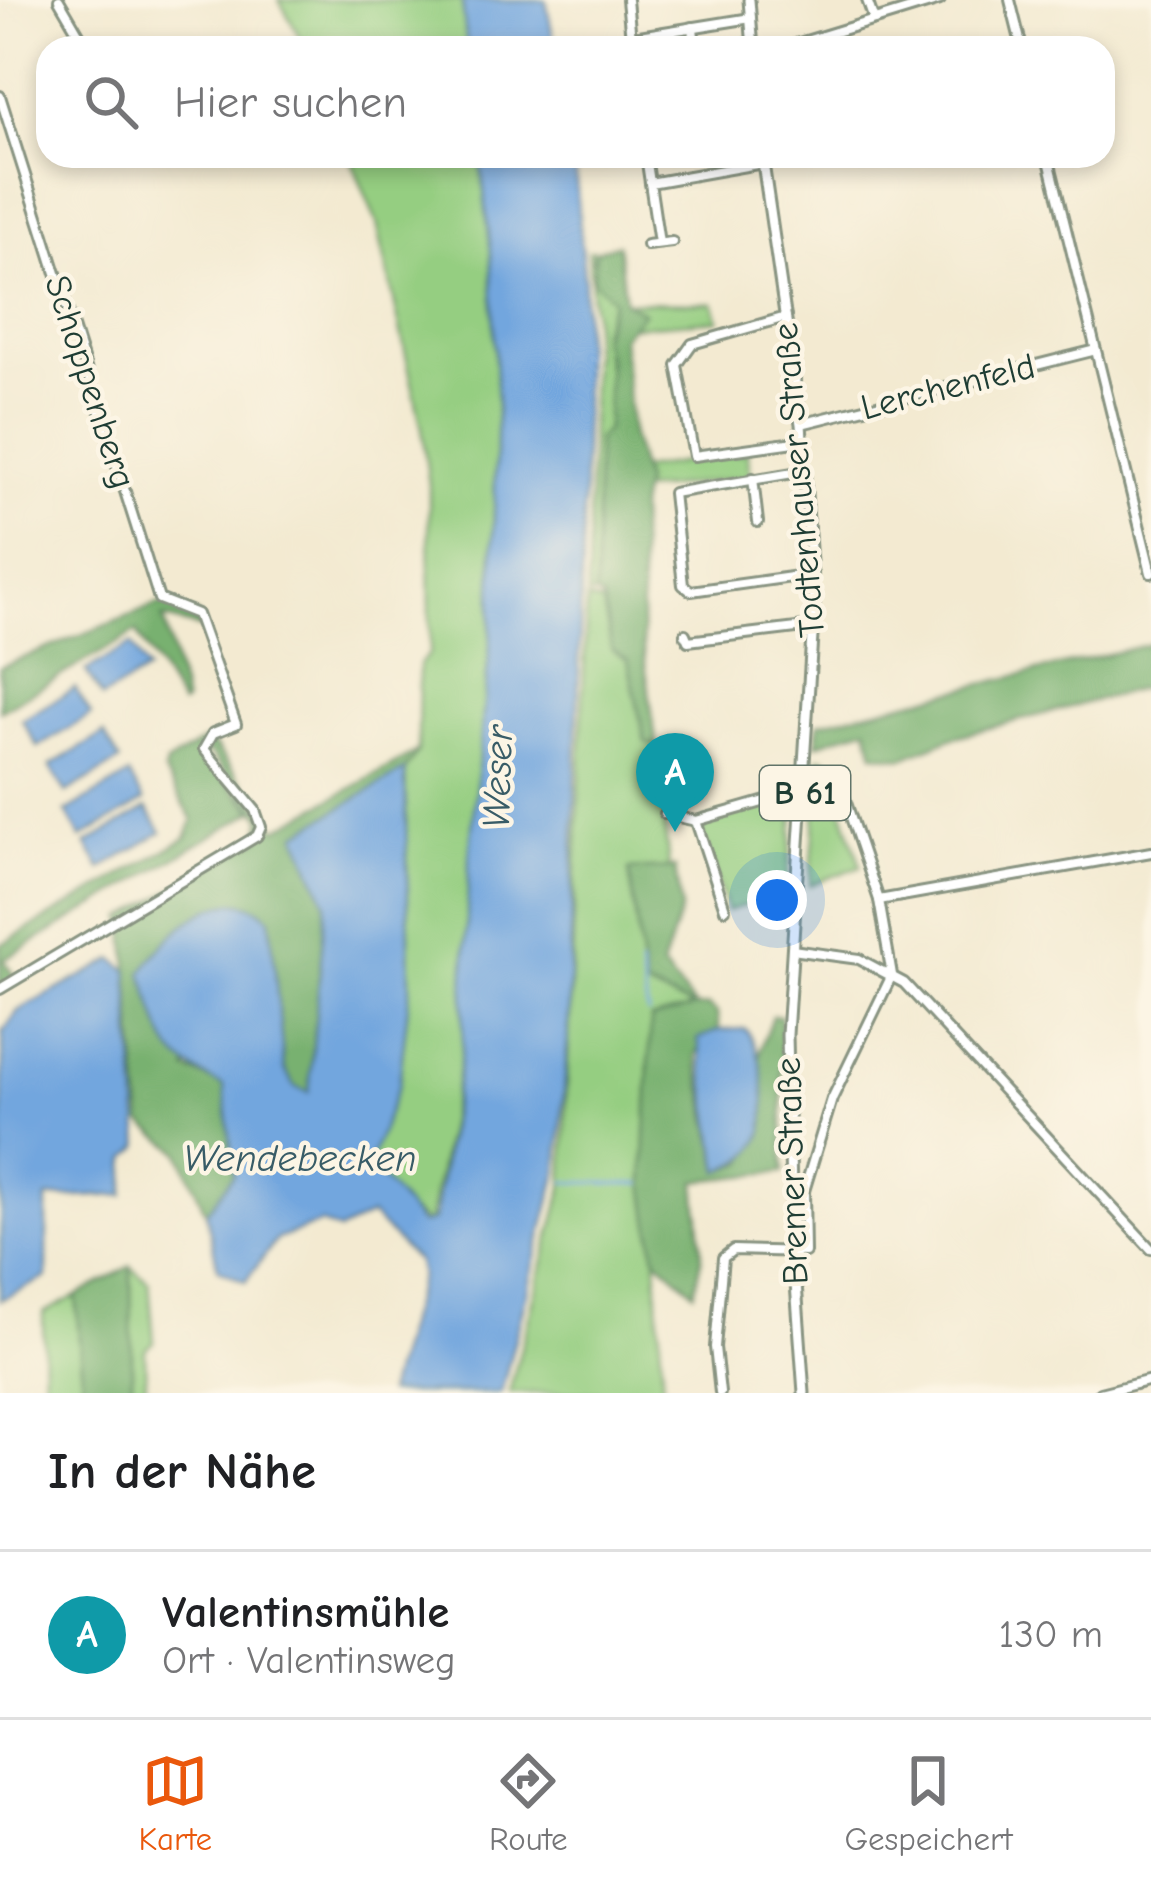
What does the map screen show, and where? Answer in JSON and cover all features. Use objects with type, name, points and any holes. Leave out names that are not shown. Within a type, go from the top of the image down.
[{"type":"main road","points":[[749,0],[752,36]]},
{"type":"main road","name":"Todtenhauser Straße","points":[[764,168],[800,424],[813,574],[806,790],[792,950]]},
{"type":"main road","name":"Bremer Straße","points":[[792,950],[788,1027],[794,1255],[804,1393]]},
{"type":"street","points":[[59,0],[79,36]]},
{"type":"street","points":[[627,0],[631,36]]},
{"type":"street","points":[[867,0],[874,20]]},
{"type":"street","points":[[822,36],[940,0]]},
{"type":"street","points":[[1010,0],[1019,36]]},
{"type":"street","points":[[659,36],[751,18]]},
{"type":"street","points":[[693,27],[694,36]]},
{"type":"street","name":"Schoppenberg","points":[[0,96],[159,599],[197,614],[207,631],[236,724],[213,733],[204,749],[255,810],[261,826],[257,836],[0,989]]},
{"type":"street","points":[[648,168],[659,243]]},
{"type":"street","points":[[650,183],[724,168]]},
{"type":"street","points":[[1051,168],[1151,573]]},
{"type":"street","points":[[647,245],[672,242]]},
{"type":"street","points":[[786,317],[684,350],[676,364],[697,457],[802,441]]},
{"type":"street","name":"Lerchenfeld","points":[[800,424],[1096,350]]},
{"type":"street","points":[[805,471],[674,491],[683,586],[691,591],[813,574]]},
{"type":"street","points":[[753,478],[758,522]]},
{"type":"street","points":[[685,634],[688,641],[814,626]]},
{"type":"street","points":[[720,1393],[715,1347],[723,1258],[733,1250],[794,1255],[807,1247],[804,1191],[832,1099],[892,975],[878,901],[836,773]]},
{"type":"street","points":[[665,814],[696,821],[806,790]]},
{"type":"street","points":[[696,821],[725,909]]},
{"type":"street","points":[[878,901],[1151,852]]},
{"type":"street","points":[[792,950],[837,953],[892,975],[1151,1249]]},
{"type":"street","points":[[1100,1393],[1151,1380]]},
{"type":"green space","points":[[279,0],[462,0],[466,36],[299,36]]},
{"type":"green space","points":[[355,168],[481,168],[491,252],[497,406],[491,634],[462,1052],[429,1225],[403,1206],[369,1164],[399,1084],[410,987],[405,770],[418,751],[419,665],[430,653],[429,485],[422,429],[377,223]]},
{"type":"green space","points":[[618,244],[625,302],[644,312],[622,337],[632,437],[644,482],[639,507],[643,648],[657,747],[645,742],[628,660],[612,650],[603,600],[595,595],[597,439],[607,429],[608,359],[601,339],[613,299],[593,281],[596,251]]},
{"type":"green space","points":[[589,251],[596,251],[592,259],[613,299],[601,331],[610,384],[595,595],[588,595],[593,319]]},
{"type":"green space","points":[[625,302],[713,303],[719,320],[626,327]]},
{"type":"green space","points":[[747,452],[751,476],[642,491],[642,469]]},
{"type":"green space","points":[[587,599],[603,604],[612,650],[628,660],[645,742],[657,747],[669,868],[629,871],[645,987],[696,1008],[651,1020],[644,1183],[656,1259],[663,1393],[509,1393],[563,1188]]},
{"type":"green space","points":[[159,604],[197,615],[203,629],[163,618],[185,703],[181,705],[136,632],[0,711],[0,667]]},
{"type":"green space","points":[[1151,644],[1151,686],[951,738],[903,758],[874,754],[867,727],[817,744],[819,723]]},
{"type":"green space","points":[[209,738],[277,829],[418,751],[405,770],[297,834],[326,903],[309,1092],[295,1087],[284,1068],[270,920],[187,1070],[224,1085],[234,1174],[206,1213],[179,1151],[142,1123],[124,918],[259,838],[262,817],[206,749]]},
{"type":"green space","points":[[203,741],[205,758],[254,811],[4,960],[15,978],[0,987],[0,945],[186,838],[193,820],[164,772],[166,764]]},
{"type":"green space","points":[[820,758],[825,758],[861,866],[810,885]]},
{"type":"green space","points":[[796,796],[786,893],[727,911],[700,828],[703,821]]},
{"type":"green space","points":[[675,868],[681,908],[662,967],[696,1007],[709,1006],[717,1013],[719,1030],[696,1054],[720,1171],[744,1163],[752,1147],[760,1120],[761,1048],[772,1016],[781,1016],[784,1172],[696,1181],[702,1256],[694,1292],[656,1259],[644,1183],[651,1019],[694,1007],[645,987],[629,870]]},
{"type":"green space","points":[[131,1266],[132,1393],[83,1393],[76,1296]]},
{"type":"green space","points":[[131,1267],[149,1282],[154,1342],[145,1350],[146,1393],[132,1393]]},
{"type":"green space","points":[[76,1296],[83,1393],[44,1393],[43,1313]]},
{"type":"water","points":[[462,0],[546,0],[553,36],[466,36]]},
{"type":"water","points":[[481,168],[575,168],[584,276],[584,491],[568,1036],[558,1172],[501,1393],[387,1393],[420,1276],[417,1262],[371,1215],[339,1231],[321,1223],[277,1239],[245,1282],[218,1269],[206,1213],[234,1174],[224,1086],[186,1065],[167,1043],[142,973],[167,941],[200,914],[236,903],[254,907],[270,919],[284,1068],[295,1087],[309,1092],[326,903],[297,834],[405,770],[410,987],[399,1084],[369,1164],[421,1224],[434,1220],[462,1051],[469,858],[491,634],[497,406],[491,252]]},
{"type":"water","points":[[131,644],[147,671],[102,698],[86,671]]},
{"type":"water","points":[[75,688],[91,715],[38,747],[22,720]]},
{"type":"water","points":[[104,734],[120,761],[66,793],[50,766]]},
{"type":"water","points":[[129,775],[144,801],[81,838],[66,812]]},
{"type":"water","points":[[147,808],[162,832],[101,869],[86,844]]},
{"type":"water","points":[[114,959],[128,970],[140,1147],[127,1159],[124,1195],[47,1198],[47,1277],[0,1300],[3,1032],[18,1011]]},
{"type":"water","points":[[744,1029],[760,1063],[764,1127],[749,1155],[720,1171],[698,1039],[719,1030]]},
{"type":"waterway","points":[[640,965],[648,1014]]},
{"type":"waterway","points":[[565,1182],[641,1184]]},
{"type":"place","name":"Valentinsmühle","points":[[675,832]]},
{"type":"water label","name":"Weser","points":[[498,777]]},
{"type":"water label","name":"Wendebecken","points":[[300,1158]]}]
